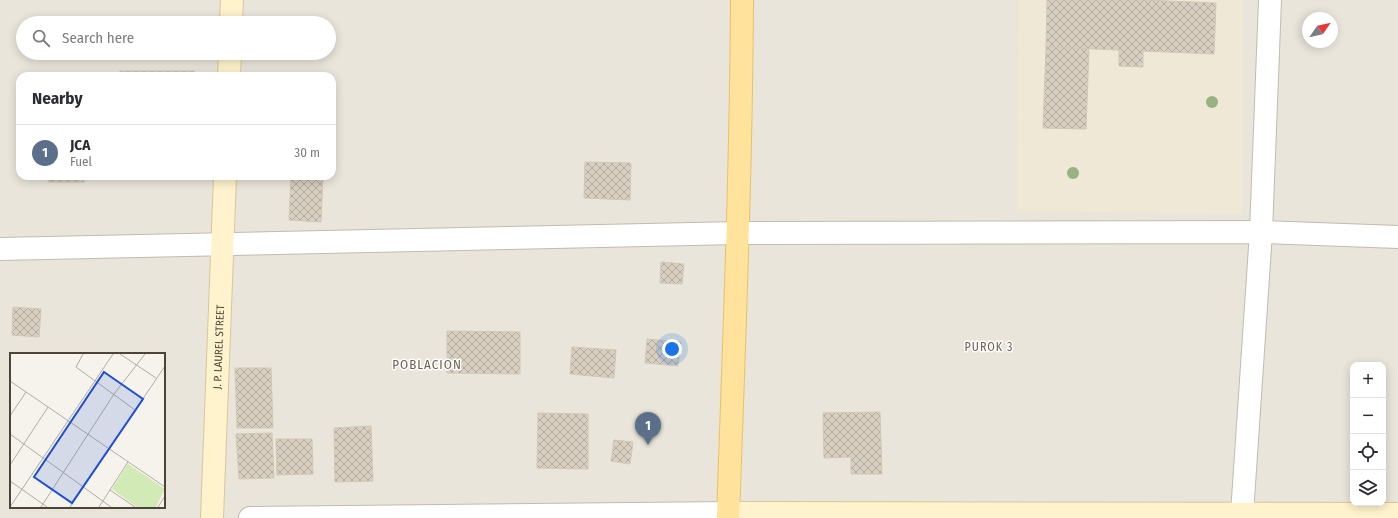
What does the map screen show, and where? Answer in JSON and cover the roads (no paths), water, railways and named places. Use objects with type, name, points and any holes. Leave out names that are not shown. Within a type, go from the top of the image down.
[{"type":"main road","points":[[728,516],[738,233],[742,0]]},
{"type":"street","points":[[231,16],[232,0]]},
{"type":"street","points":[[1242,514],[1261,232],[1270,0]]},
{"type":"street","points":[[229,72],[230,60]]},
{"type":"street","name":"J. P. LAUREL STREET","points":[[212,518],[225,180]]},
{"type":"street","points":[[0,249],[738,233],[1261,232],[1398,237]]},
{"type":"street","points":[[250,518],[1398,514]]},
{"type":"place","name":"JCA","points":[[648,445]]},
{"type":"district","name":"PUROK 3","points":[[989,347]]},
{"type":"district","name":"POBLACION","points":[[427,364]]}]
